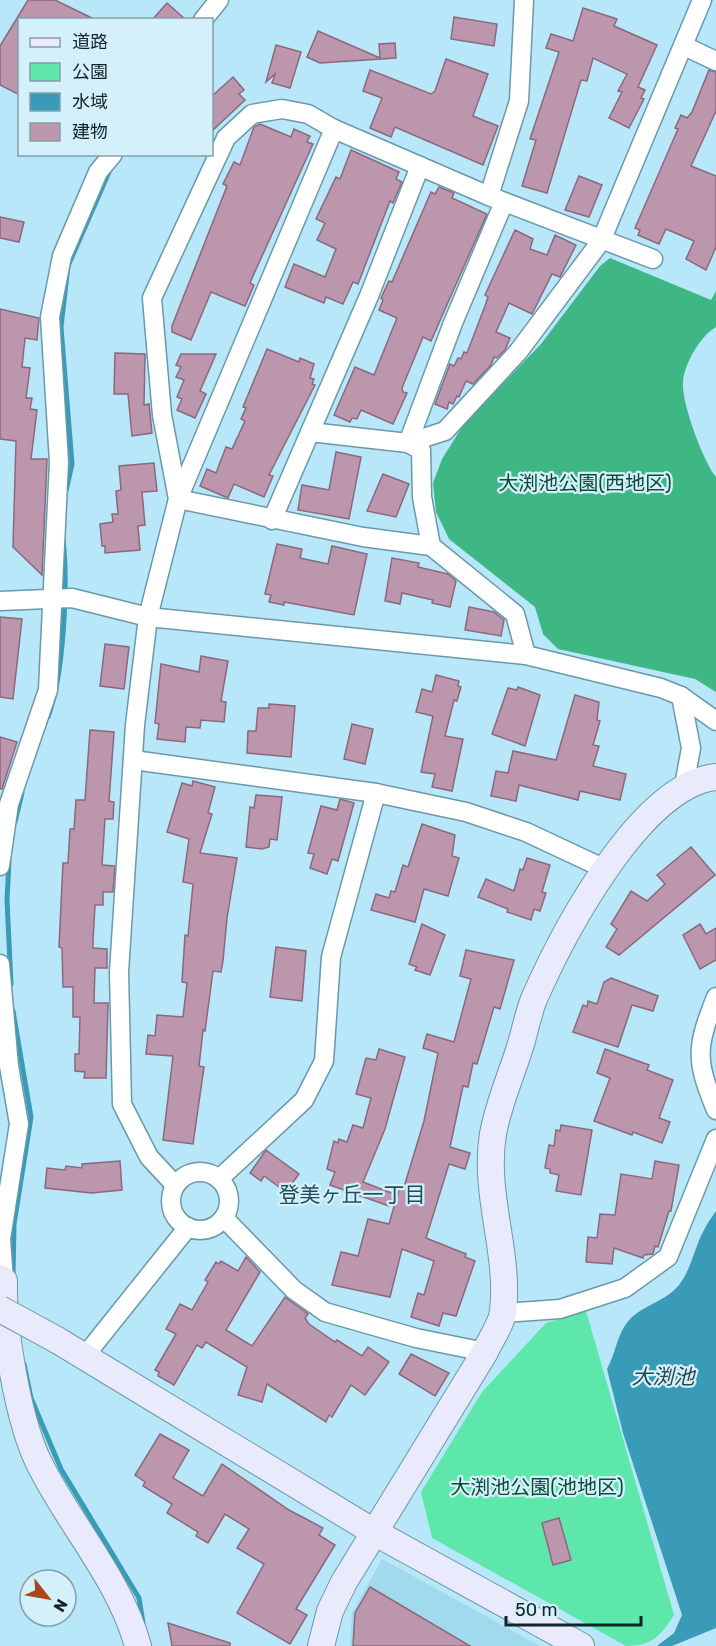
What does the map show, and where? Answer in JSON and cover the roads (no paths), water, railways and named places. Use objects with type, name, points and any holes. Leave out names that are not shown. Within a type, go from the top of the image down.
[{"type":"street","points":[[205,18],[219,0]]},
{"type":"street","points":[[408,443],[496,199],[519,100],[524,0]]},
{"type":"street","points":[[408,443],[445,431],[518,352],[601,241],[702,0]]},
{"type":"street","points":[[684,46],[716,61]]},
{"type":"street","points":[[178,499],[162,415],[152,298],[226,138],[252,114],[282,109],[308,114],[334,129],[496,199],[653,259]]},
{"type":"street","points":[[175,1185],[149,1157],[122,1104],[119,972],[133,760],[148,617],[178,499],[334,129]]},
{"type":"street","points":[[0,866],[9,804],[48,690],[61,598],[59,462],[50,317],[62,256],[98,172],[111,156]]},
{"type":"street","points":[[272,520],[369,296],[420,166]]},
{"type":"street","points":[[309,432],[408,443],[421,450],[422,497],[431,546]]},
{"type":"street","points":[[178,499],[272,520],[431,546],[516,614],[526,655]]},
{"type":"street","points":[[0,601],[61,598],[148,617],[526,655],[661,688],[681,696],[716,721]]},
{"type":"street","points":[[681,696],[691,747],[683,791]]},
{"type":"street","points":[[691,747],[708,731],[716,728]]},
{"type":"street","points":[[133,760],[376,793],[466,812],[516,828],[604,869]]},
{"type":"street","points":[[321,1646],[330,1611],[374,1532],[485,1352],[504,1313],[502,1274],[490,1173],[494,1134],[534,1000],[604,869],[654,809],[683,791],[716,777]]},
{"type":"street","points":[[219,1179],[304,1100],[324,1062],[331,957],[376,793]]},
{"type":"street","points":[[0,964],[4,1067],[19,1125],[4,1189],[1,1239],[5,1344],[22,1411],[39,1463],[126,1611],[138,1646]]},
{"type":"street","points":[[716,997],[699,1049],[702,1075],[716,1110]]},
{"type":"street","points":[[504,1313],[560,1309],[625,1288],[668,1257],[716,1139]]},
{"type":"street","points":[[196,1171],[207,1172],[219,1179],[228,1192],[229,1205],[224,1218],[217,1225],[204,1230],[188,1227],[176,1218],[171,1209],[170,1199],[175,1185],[187,1174],[196,1171]]},
{"type":"street","points":[[224,1218],[294,1290],[325,1312],[416,1338],[485,1352]]},
{"type":"street","points":[[84,1357],[188,1227]]},
{"type":"street","points":[[2,1290],[57,1340],[84,1357],[374,1532],[581,1646]]},
{"type":"water","name":"大渕池","points":[[716,1211],[716,1628],[672,1646],[657,1646],[674,1633],[682,1615],[623,1433],[607,1369],[622,1330],[630,1319],[668,1295],[679,1285],[687,1272],[705,1227]]},
{"type":"waterway","points":[[66,491],[72,464],[61,327],[68,266],[109,172]]},
{"type":"waterway","points":[[48,717],[58,678],[61,654],[65,604],[63,539]]},
{"type":"waterway","points":[[15,822],[22,793]]},
{"type":"waterway","points":[[9,861],[7,900],[11,984]]},
{"type":"waterway","points":[[13,1011],[31,1117],[14,1224],[13,1278]]},
{"type":"waterway","points":[[24,1364],[31,1398],[61,1469],[139,1598],[143,1623]]},
{"type":"district","name":"登美ヶ丘一丁目","points":[[352,1194]]},
{"type":"park label","name":"大渕池公園(西地区)","points":[[585,483]]},
{"type":"park label","name":"大渕池公園(池地区)","points":[[537,1487]]}]
